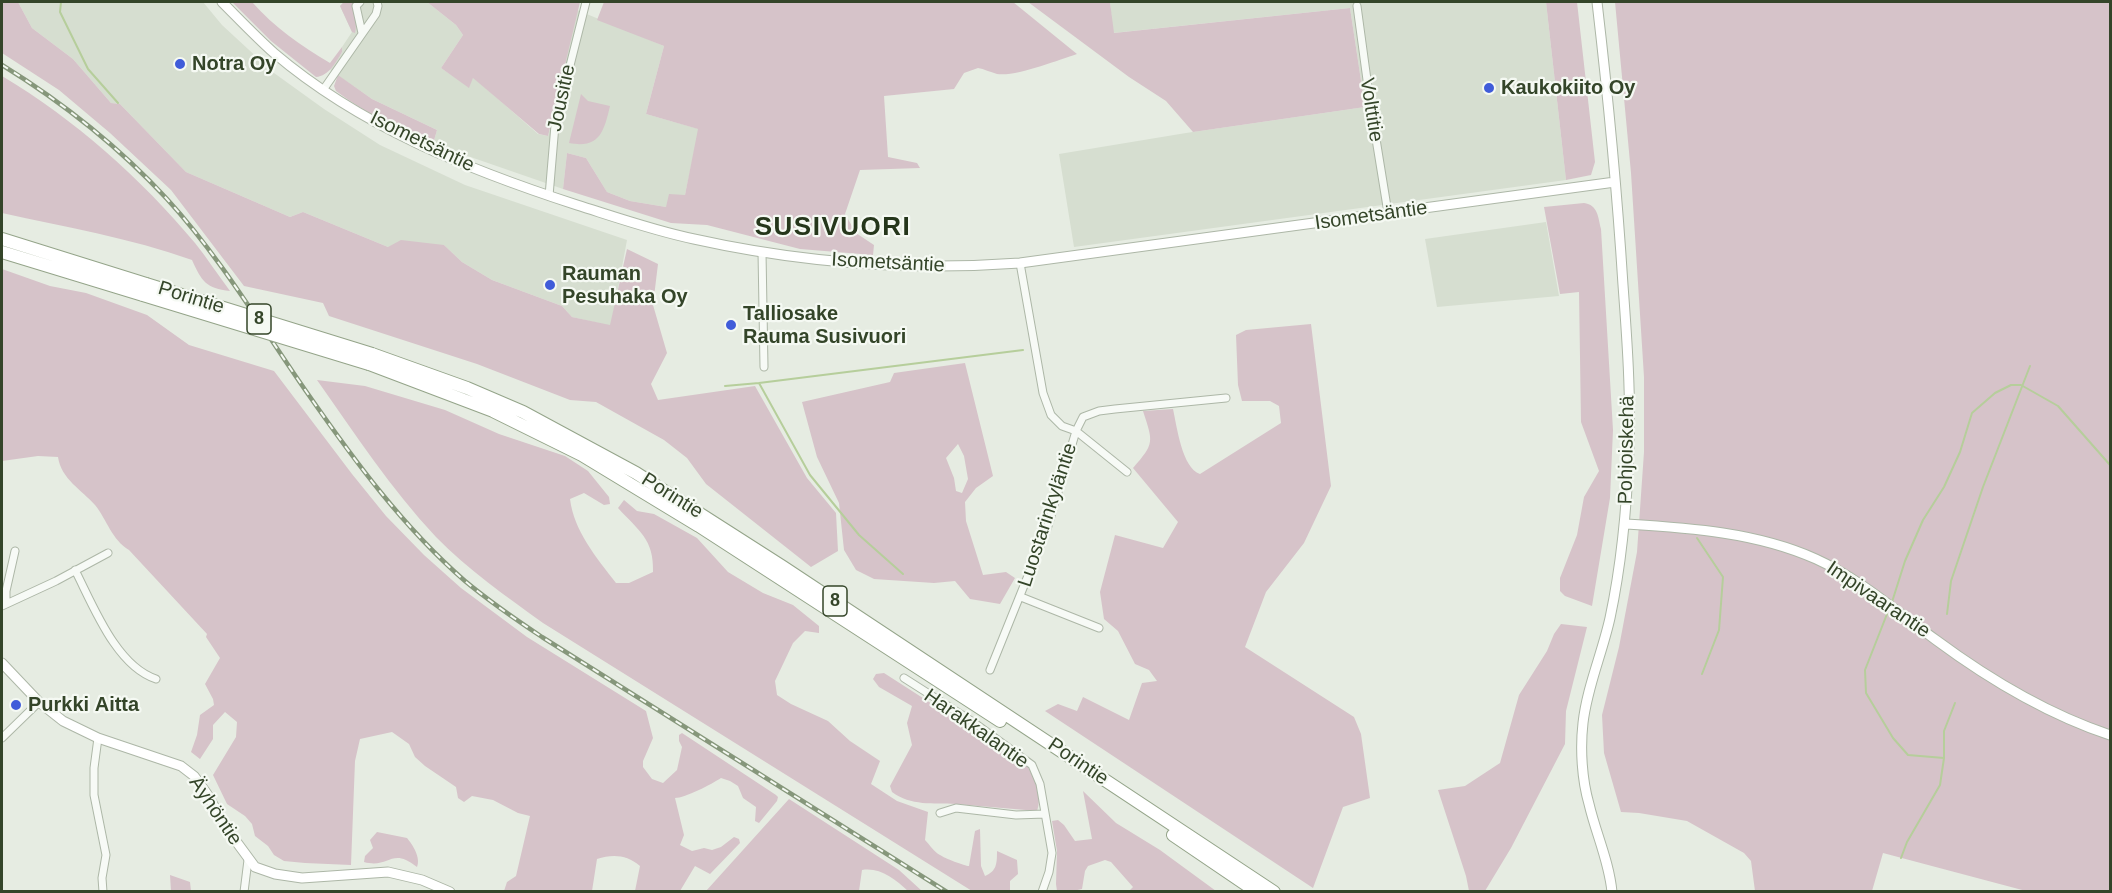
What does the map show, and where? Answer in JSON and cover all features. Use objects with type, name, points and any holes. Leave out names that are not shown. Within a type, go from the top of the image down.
[{"type":"highway","name":"Porintie","points":[[2,239],[145,290]]},
{"type":"highway","name":"Porintie","points":[[2,252],[145,290],[466,388],[558,429],[636,473],[783,567],[1256,886]]},
{"type":"highway","name":"Porintie","points":[[371,359],[518,422],[633,484],[844,618],[1186,844],[1256,886]]},
{"type":"highway","points":[[1186,844],[1246,891]]},
{"type":"highway","points":[[1256,886],[1275,891]]},
{"type":"main road","name":"Isometsäntie","points":[[222,2],[274,53],[323,90],[427,149],[549,196],[693,239],[762,252],[884,266],[972,266],[1020,263],[1615,182]]},
{"type":"main road","name":"Pohjoiskehä","points":[[1597,2],[1615,182],[1627,336],[1629,444],[1625,524],[1609,620],[1591,683],[1583,724],[1582,760],[1588,803],[1605,856],[1612,891]]},
{"type":"main road","name":"Impivaarantie","points":[[1625,524],[1745,536],[1771,542],[1817,559],[1867,589],[1972,666],[2007,688],[2055,713],[2110,735]]},
{"type":"main road","name":"Äyhöntie","points":[[2,663],[39,702],[63,721],[98,738],[181,766],[194,776],[248,860],[255,867],[295,878],[314,879],[388,872],[422,880],[450,891]]},
{"type":"street","points":[[360,2],[356,6],[362,33]]},
{"type":"street","points":[[323,90],[376,14],[377,2]]},
{"type":"street","name":"Jousitie","points":[[549,196],[555,125],[586,2]]},
{"type":"street","name":"Volttitie","points":[[1357,6],[1388,213]]},
{"type":"street","points":[[762,252],[764,367]]},
{"type":"street","name":"Luostarinkyläntie","points":[[990,670],[1048,526],[1076,431],[1062,426],[1051,415],[1043,393],[1020,263]]},
{"type":"street","points":[[1126,472],[1076,431],[1083,417],[1099,411],[1226,398]]},
{"type":"street","points":[[4,605],[15,551]]},
{"type":"street","points":[[4,605],[56,582],[108,553]]},
{"type":"street","points":[[75,570],[116,646],[130,663],[156,679]]},
{"type":"street","points":[[1021,597],[1099,628]]},
{"type":"street","name":"Harakkalantie","points":[[904,678],[973,722],[1032,765],[1040,784],[1052,853],[1049,872],[1042,891]]},
{"type":"street","points":[[2,738],[39,702]]},
{"type":"street","points":[[98,738],[94,768],[94,795],[106,855],[102,878],[103,891]]},
{"type":"street","points":[[940,813],[956,808],[1016,815],[1045,814]]},
{"type":"street","points":[[244,891],[248,860]]},
{"type":"shaded area","points":[[2,2],[18,2],[32,28],[73,59],[111,103],[120,104],[186,172],[290,217],[303,212],[388,247],[401,240],[444,245],[462,262],[492,280],[562,306],[572,317],[610,325],[627,249],[658,264],[653,305],[667,353],[651,384],[658,400],[755,386],[807,478],[836,513],[838,551],[811,567],[706,484],[687,458],[664,440],[596,402],[570,400],[477,364],[329,316],[323,303],[244,286],[171,190],[110,133],[59,90],[2,53]]},
{"type":"shaded area","points":[[18,2],[203,2],[222,25],[274,73],[380,145],[465,185],[627,240],[611,326],[572,317],[562,306],[492,280],[462,262],[444,245],[388,247],[303,212],[290,217],[186,172],[120,104],[111,103],[73,59],[32,28]]},
{"type":"shaded area","points":[[232,2],[252,2],[288,36],[330,63],[342,47],[342,52],[325,74],[316,77],[271,41]]},
{"type":"shaded area","points":[[344,2],[427,2],[456,25],[463,35],[441,68],[469,87],[473,77],[538,134],[548,136],[577,10],[664,46],[646,114],[699,129],[685,195],[666,207],[630,201],[607,192],[586,158],[567,153],[563,189],[433,144],[437,130],[372,99],[330,70],[352,32],[340,6]]},
{"type":"shaded area","points":[[344,2],[355,2],[355,33],[352,32],[340,6]]},
{"type":"shaded area","points":[[427,2],[580,2],[548,136],[539,134],[473,78],[469,88],[441,68],[463,35],[456,25]]},
{"type":"shaded area","points":[[604,2],[1013,2],[1077,54],[1015,73],[997,74],[978,68],[964,73],[954,89],[884,96],[888,157],[917,163],[920,168],[860,170],[845,214],[856,233],[874,245],[873,255],[800,249],[707,225],[671,223],[563,189],[567,153],[586,158],[607,192],[630,201],[666,207],[669,194],[685,195],[698,129],[646,114],[664,46],[597,20]]},
{"type":"shaded area","points":[[1028,2],[1110,2],[1114,33],[1350,8],[1365,107],[1193,132],[1166,101],[1129,77]]},
{"type":"shaded area","points":[[1110,2],[1546,2],[1566,180],[1074,247],[1059,154],[1365,107],[1350,8],[1113,33]]},
{"type":"shaded area","points":[[1546,2],[1577,2],[1595,162],[1591,175],[1566,180]]},
{"type":"shaded area","points":[[1615,2],[2110,2],[2110,891],[2026,891],[1883,853],[1872,891],[1755,891],[1751,861],[1744,853],[1687,821],[1621,812],[1604,753],[1602,715],[1619,647],[1637,552],[1644,452],[1644,377],[1631,173]]},
{"type":"shaded area","points":[[338,75],[372,99],[437,130],[433,144],[359,107],[336,91],[334,86]]},
{"type":"shaded area","points":[[2,76],[55,111],[129,173],[195,243],[230,291],[210,286],[202,279],[192,260],[169,252],[122,239],[2,213]]},
{"type":"shaded area","points":[[581,94],[588,101],[610,106],[603,130],[594,141],[569,143]]},
{"type":"shaded area","points":[[1584,203],[1595,209],[1601,229],[1613,430],[1610,498],[1592,606],[1565,596],[1560,591],[1560,578],[1577,535],[1584,497],[1599,471],[1581,422],[1579,292],[1560,294],[1544,207]]},
{"type":"shaded area","points":[[1546,222],[1559,296],[1437,307],[1425,239]]},
{"type":"shaded area","points":[[2,269],[50,286],[86,293],[147,315],[189,345],[274,371],[386,516],[424,555],[461,588],[527,637],[646,711],[653,738],[643,761],[643,767],[652,779],[663,783],[677,770],[682,747],[679,735],[682,733],[776,795],[777,801],[759,823],[755,821],[756,807],[743,798],[738,786],[721,778],[692,793],[675,798],[684,835],[680,845],[692,851],[721,847],[734,837],[739,839],[740,843],[710,874],[695,866],[680,891],[635,891],[640,866],[625,858],[609,856],[597,859],[592,891],[504,891],[507,882],[516,876],[530,816],[518,813],[493,800],[472,796],[464,802],[458,798],[456,787],[425,766],[415,757],[409,744],[392,732],[360,739],[355,761],[351,865],[284,861],[274,855],[268,846],[255,836],[252,824],[245,816],[227,804],[213,775],[236,737],[237,722],[225,712],[213,725],[213,739],[200,759],[191,752],[197,735],[200,715],[214,705],[205,684],[220,658],[206,637],[207,634],[118,541],[95,505],[63,472],[58,457],[38,456],[2,461]]},
{"type":"shaded area","points":[[1311,324],[1331,486],[1304,543],[1266,592],[1245,647],[1354,717],[1361,734],[1370,798],[1343,807],[1313,888],[1045,711],[1058,704],[1077,711],[1083,697],[1129,720],[1142,683],[1157,681],[1149,670],[1135,664],[1118,631],[1104,619],[1100,592],[1115,535],[1163,548],[1178,522],[1133,468],[1145,453],[1150,442],[1149,429],[1143,411],[1173,409],[1185,456],[1194,470],[1200,474],[1281,423],[1279,406],[1270,401],[1242,401],[1238,385],[1236,335],[1246,330]]},
{"type":"shaded area","points":[[965,363],[993,476],[976,488],[965,502],[966,521],[983,575],[1006,572],[1015,578],[1000,604],[970,599],[955,581],[934,583],[874,579],[856,570],[844,550],[839,503],[817,457],[802,402],[890,382],[894,373]],"holes":[[[958,444],[964,456],[968,479],[962,493],[956,491],[954,478],[946,458]]]},
{"type":"shaded area","points":[[317,380],[365,386],[445,410],[499,434],[565,456],[588,471],[609,497],[610,504],[604,505],[584,493],[570,499],[572,511],[587,543],[616,583],[629,583],[653,572],[653,561],[648,543],[618,508],[624,500],[637,511],[654,514],[697,538],[728,572],[763,593],[793,605],[819,626],[819,633],[805,631],[793,643],[775,681],[777,695],[828,721],[850,741],[880,761],[871,784],[897,801],[928,812],[925,840],[938,854],[969,866],[975,831],[980,829],[981,866],[985,876],[996,866],[997,851],[1017,860],[1018,874],[1010,881],[1010,891],[972,891],[543,623],[501,593],[448,549],[420,519],[374,461]]},
{"type":"shaded area","points":[[1561,624],[1587,627],[1566,711],[1565,744],[1511,848],[1485,891],[1469,891],[1438,790],[1465,786],[1500,763],[1519,695]]},
{"type":"shaded area","points":[[884,673],[1027,765],[1038,793],[1037,811],[923,803],[907,800],[892,792],[890,786],[912,745],[907,723],[912,706],[879,687],[873,679],[876,674]]},
{"type":"shaded area","points":[[1083,791],[1116,823],[1160,850],[1216,891],[1129,891],[1133,887],[1111,862],[1105,860],[1088,866],[1082,889],[1057,891],[1057,851],[1052,821],[1058,820],[1064,825],[1075,841],[1092,839]]},
{"type":"shaded area","points":[[789,799],[899,870],[922,891],[908,891],[881,872],[862,870],[859,891],[706,891]]},
{"type":"shaded area","points":[[377,832],[407,838],[417,856],[417,867],[401,858],[380,863],[364,862],[365,856],[373,848],[370,840]]},
{"type":"shaded area","points":[[170,875],[190,882],[191,891],[171,891]]},
{"type":"waterway","points":[[61,2],[60,12],[88,69],[118,103]]},
{"type":"waterway","points":[[903,574],[859,535],[810,475],[759,383],[1023,350]]},
{"type":"waterway","points":[[1947,614],[1951,581],[1983,487],[2030,366]]},
{"type":"waterway","points":[[725,386],[759,383]]},
{"type":"waterway","points":[[1892,602],[1905,561],[1923,520],[1944,487],[1960,452],[1972,413],[1995,393],[2011,385],[2021,385],[2058,406],[2110,465]]},
{"type":"waterway","points":[[1697,538],[1723,577],[1719,630],[1702,674]]},
{"type":"waterway","points":[[1887,614],[1865,670],[1866,693],[1893,738],[1908,755],[1944,758]]},
{"type":"waterway","points":[[1901,858],[1907,842],[1940,785],[1944,758],[1944,731],[1955,703]]},
{"type":"railway","points":[[2,65],[89,126],[167,199],[223,269],[308,394],[380,492],[442,560],[465,581],[542,637],[947,892]]},
{"type":"place","name":"Notra Oy","points":[[180,64]]},
{"type":"place","name":"Kaukokiito Oy","points":[[1489,88]]},
{"type":"place","name":"Rauman Pesuhaka Oy","points":[[550,285]]},
{"type":"place","name":"Talliosake Rauma Susivuori","points":[[731,325]]},
{"type":"place","name":"Purkki Aitta","points":[[16,705]]},
{"type":"district","name":"SUSIVUORI","points":[[833,228]]}]
